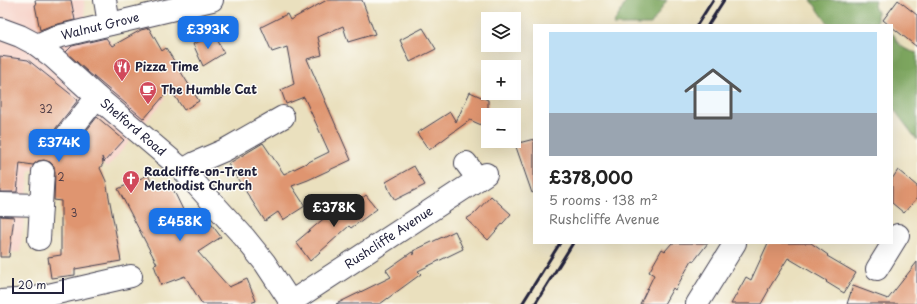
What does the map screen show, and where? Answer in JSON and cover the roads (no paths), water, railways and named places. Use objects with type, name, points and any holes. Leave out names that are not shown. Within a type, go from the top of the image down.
[{"type":"street","points":[[105,0],[110,24]]},
{"type":"street","name":"Walnut Grove","points":[[36,45],[53,38],[212,0]]},
{"type":"street","name":"Shelford Road","points":[[0,27],[36,45],[54,58],[97,97],[183,170],[244,237],[265,263],[292,303]]},
{"type":"street","points":[[66,136],[97,97]]},
{"type":"street","points":[[183,170],[225,150],[283,117]]},
{"type":"street","points":[[39,239],[42,172]]},
{"type":"street","name":"Rushcliffe Avenue","points":[[292,303],[477,172]]},
{"type":"street","points":[[0,204],[41,205]]},
{"type":"street","points":[[697,304],[734,244]]},
{"type":"street","points":[[0,301],[31,299],[131,276]]},
{"type":"railway","points":[[698,24],[713,0]]},
{"type":"railway","points":[[709,24],[724,0]]},
{"type":"railway","points":[[522,304],[559,244]]},
{"type":"railway","points":[[535,304],[572,244]]},
{"type":"place","name":"Pizza Time","points":[[122,82]]},
{"type":"place","name":"The Humble Cat","points":[[148,105]]},
{"type":"place","name":"Radcliffe-on-Trent Methodist Church","points":[[131,194]]}]
